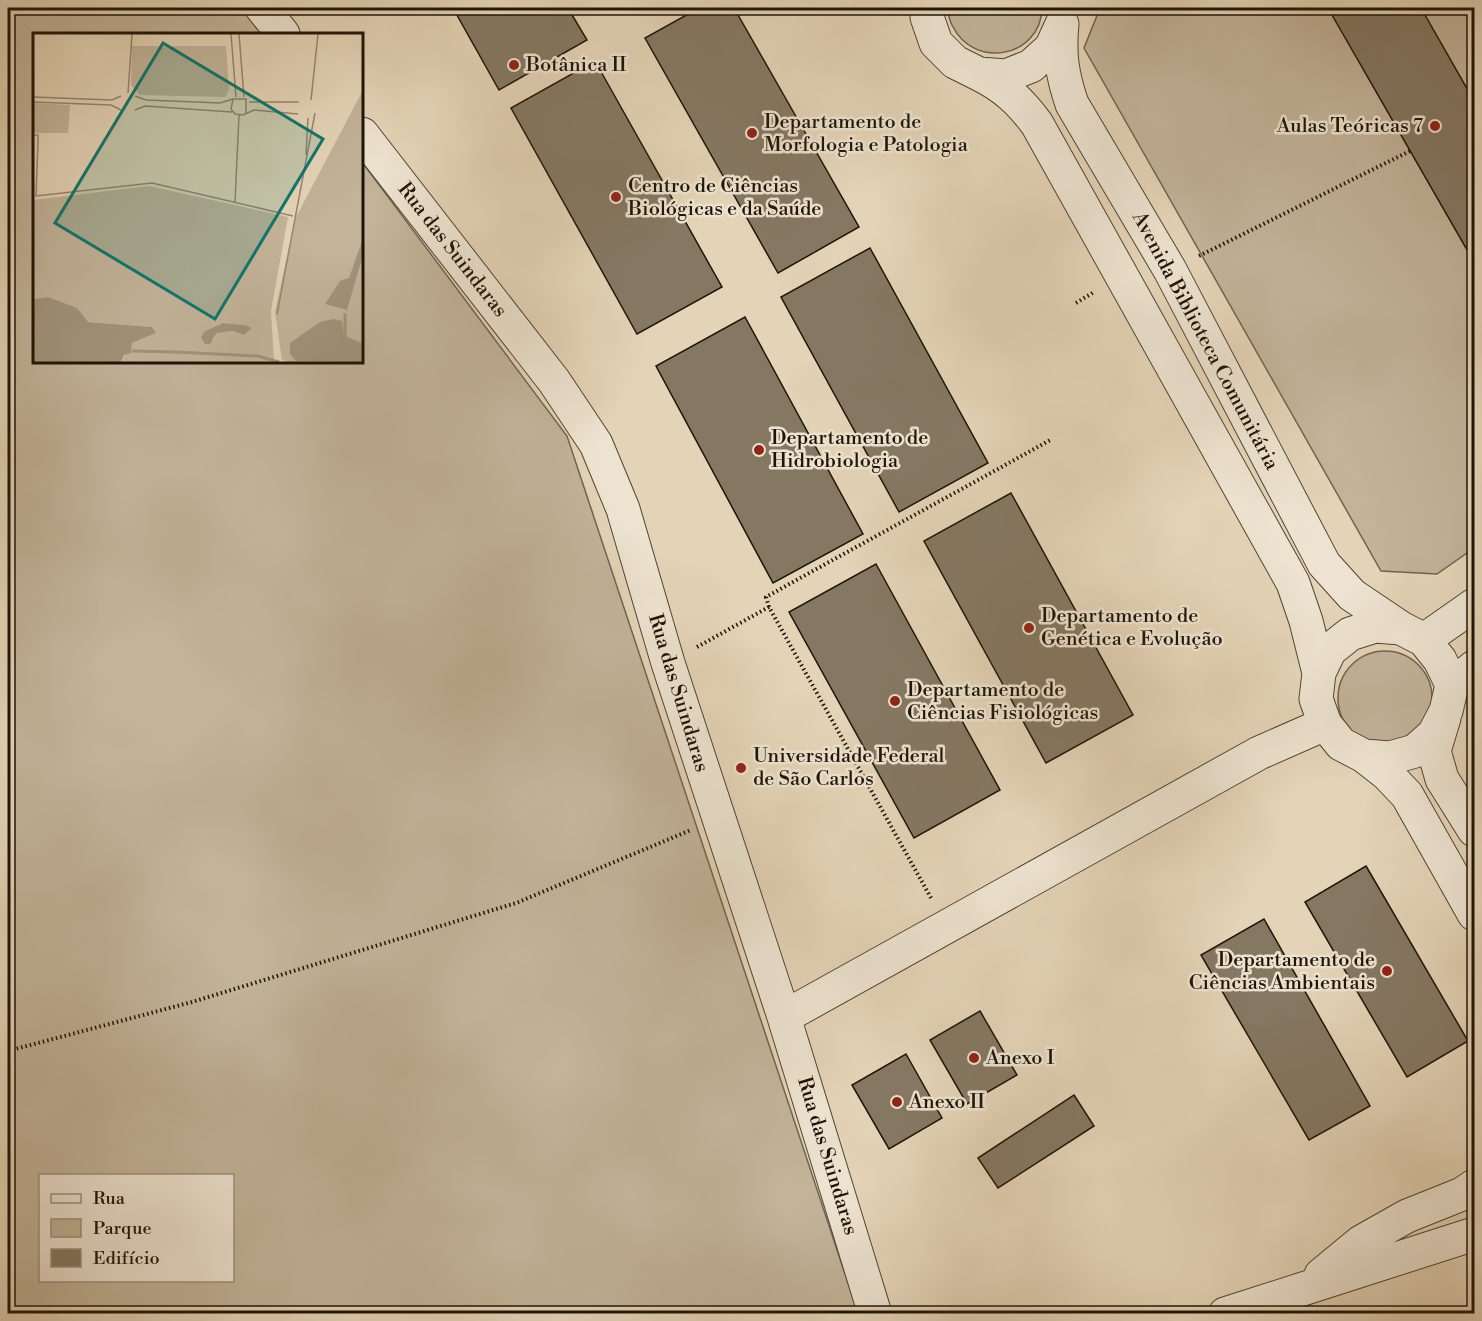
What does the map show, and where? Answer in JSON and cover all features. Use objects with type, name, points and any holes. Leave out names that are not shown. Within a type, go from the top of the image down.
[{"type":"street","points":[[262,8],[282,33]]},
{"type":"street","name":"Avenida Biblioteca Comunitária","points":[[927,8],[927,17],[936,43],[955,62],[1012,94],[1037,124],[1293,583],[1306,621],[1319,674]]},
{"type":"street","points":[[979,74],[1006,75],[1031,66],[1051,48],[1062,16]]},
{"type":"street","name":"Avenida Biblioteca Comunitária","points":[[1062,16],[1061,64],[1072,104],[1170,270],[1324,564],[1352,595],[1412,634]]},
{"type":"street","name":"Rua das Suindaras","points":[[363,135],[554,381],[596,444],[623,509],[668,663],[784,1017],[875,1314]]},
{"type":"street","points":[[1412,634],[1474,605]]},
{"type":"street","points":[[1457,688],[1440,660],[1412,634],[1375,626],[1350,634],[1330,650],[1319,674],[1316,699],[1325,724],[1341,744],[1364,756],[1387,774],[1407,795],[1474,914]]},
{"type":"street","points":[[1364,756],[1390,759],[1415,751],[1434,734],[1457,688]]},
{"type":"street","points":[[1457,688],[1434,751],[1442,779],[1474,830]]},
{"type":"street","points":[[784,1017],[1259,753],[1325,724]]},
{"type":"street","points":[[1308,1286],[1361,1242],[1407,1216],[1462,1194],[1474,1186]]},
{"type":"street","points":[[1225,1314],[1474,1234]]},
{"type":"path","points":[[1170,270],[1410,151]]},
{"type":"path","points":[[1076,303],[1095,291]]},
{"type":"path","points":[[947,926],[769,607],[766,597],[1052,439]]},
{"type":"path","points":[[668,663],[769,607]]},
{"type":"path","points":[[8,1051],[192,1002],[516,903],[718,818]]},
{"type":"green space","points":[[8,8],[245,8],[265,33],[33,33],[33,363],[363,363],[363,163],[567,436],[858,1313],[8,1313]]},
{"type":"green space","points":[[948,8],[1042,8],[1039,25],[1031,38],[1019,47],[1005,52],[990,53],[975,49],[962,39],[951,23]]},
{"type":"green space","points":[[1100,8],[1462,8],[1474,28],[1474,548],[1437,574],[1381,571],[1084,48]]},
{"type":"green space","points":[[1385,651],[1403,654],[1418,665],[1429,680],[1432,698],[1429,716],[1418,731],[1403,742],[1385,745],[1367,742],[1352,731],[1341,716],[1338,698],[1341,680],[1352,665],[1367,654]]},
{"type":"building","name":"Botânica II","points":[[453,8],[568,8],[587,40],[499,90]]},
{"type":"building","points":[[631,8],[645,8],[634,14]]},
{"type":"building","name":"Departamento de Morfologia e Patologia","points":[[699,8],[734,8],[859,227],[778,273],[645,38]]},
{"type":"building","name":"Aulas Teóricas 7","points":[[1328,8],[1421,8],[1474,101],[1474,262]]},
{"type":"building","name":"Centro de Ciências Biológicas e da Saúde","points":[[595,61],[722,287],[637,334],[511,108]]},
{"type":"building","points":[[870,248],[988,463],[899,512],[781,297]]},
{"type":"building","name":"Departamento de Hidrobiologia","points":[[745,317],[863,534],[773,583],[656,366]]},
{"type":"building","name":"Departamento de Genética e Evolução","points":[[1011,493],[1133,715],[1046,763],[924,541]]},
{"type":"building","name":"Departamento de Ciências Fisiológicas","points":[[876,564],[1000,790],[914,838],[789,612]]},
{"type":"building","name":"Departamento de Ciências Ambientais","points":[[1366,866],[1468,1041],[1407,1077],[1305,902]]},
{"type":"building","points":[[1264,919],[1370,1106],[1309,1140],[1201,955]]},
{"type":"building","name":"Anexo I","points":[[980,1011],[1017,1075],[967,1104],[930,1040]]},
{"type":"building","name":"Anexo II","points":[[906,1054],[942,1118],[889,1149],[852,1085]]},
{"type":"building","points":[[1074,1095],[1094,1126],[998,1188],[978,1158]]},
{"type":"place","name":"Botânica II","points":[[514,65]]},
{"type":"place","name":"Aulas Teóricas 7","points":[[1435,126]]},
{"type":"place","name":"Departamento de Morfologia e Patologia","points":[[752,133]]},
{"type":"place","name":"Centro de Ciências Biológicas e da Saúde","points":[[616,197]]},
{"type":"place","name":"Departamento de Hidrobiologia","points":[[759,450]]},
{"type":"place","name":"Departamento de Genética e Evolução","points":[[1029,628]]},
{"type":"place","name":"Departamento de Ciências Fisiológicas","points":[[895,701]]},
{"type":"place","name":"Universidade Federal de São Carlos","points":[[741,768]]},
{"type":"place","name":"Departamento de Ciências Ambientais","points":[[1387,971]]},
{"type":"place","name":"Anexo I","points":[[974,1058]]},
{"type":"place","name":"Anexo II","points":[[897,1102]]}]
